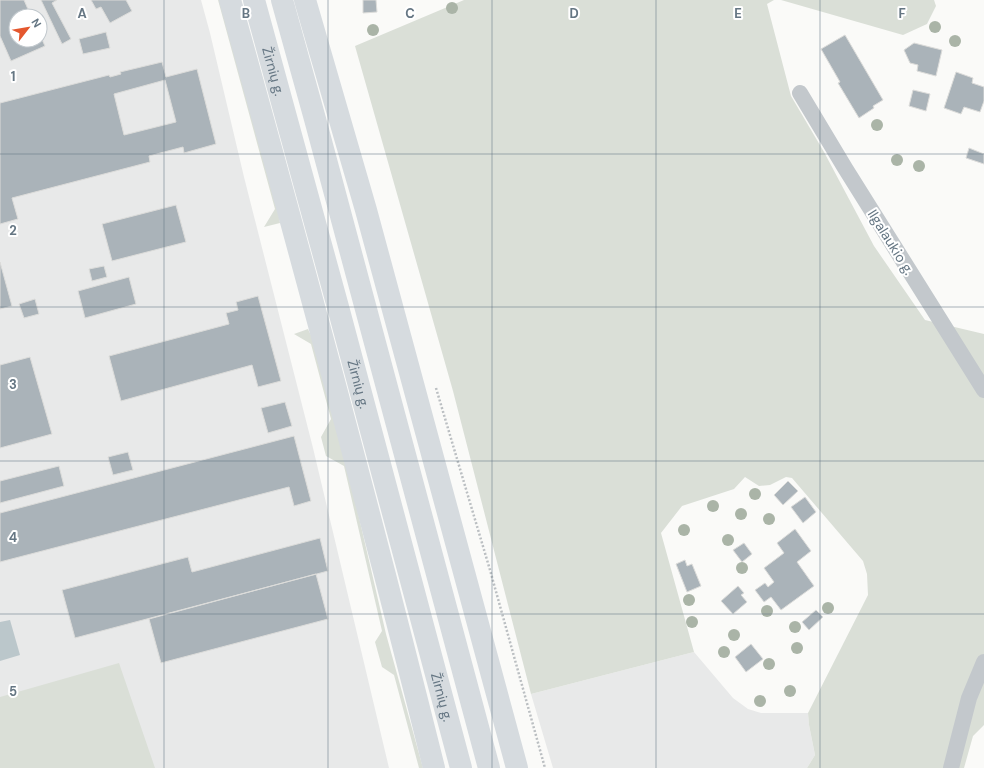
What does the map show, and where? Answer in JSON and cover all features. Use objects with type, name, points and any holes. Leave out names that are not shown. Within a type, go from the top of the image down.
[{"type":"highway","points":[[230,0],[342,414],[434,768]]},
{"type":"highway","name":"Žirnių g.","points":[[254,0],[461,768]]},
{"type":"highway","name":"Žirnių g.","points":[[282,0],[318,127],[489,768]]},
{"type":"highway","points":[[305,0],[366,210],[517,766]]},
{"type":"street","name":"Ilgalaukio g.","points":[[800,93],[984,390]]},
{"type":"street","points":[[951,768],[969,698],[984,662]]},
{"type":"shaded area","points":[[0,0],[201,0],[244,177],[313,448],[389,768],[0,768]]},
{"type":"shaded area","points":[[218,0],[222,0],[276,201],[280,223],[264,227],[275,209]]},
{"type":"shaded area","points":[[464,0],[774,0],[767,4],[791,96],[824,152],[874,246],[925,320],[984,334],[984,725],[973,736],[964,768],[807,768],[815,755],[808,713],[868,595],[867,574],[863,561],[792,478],[786,477],[770,485],[759,486],[745,477],[734,489],[682,506],[661,533],[694,652],[531,694],[453,391],[355,46]]},
{"type":"shaded area","points":[[781,0],[934,0],[936,6],[927,24],[903,35]]},
{"type":"shaded area","points":[[308,329],[316,346],[352,487],[386,634],[423,768],[419,768],[394,675],[382,667],[375,642],[382,631],[344,466],[326,456],[321,437],[331,419],[311,344],[294,334]]},
{"type":"shaded area","points":[[10,620],[20,655],[0,661],[0,622]]},
{"type":"shaded area","points":[[694,652],[733,698],[748,709],[761,713],[808,713],[815,755],[807,768],[553,768],[531,694]]},
{"type":"shaded area","points":[[119,663],[155,768],[0,768],[0,697]]},
{"type":"building","points":[[0,0],[24,0],[28,8],[8,8],[8,48],[40,48],[11,61],[0,36]]},
{"type":"building","points":[[41,0],[57,0],[52,3],[71,39],[62,44],[48,15],[48,8],[45,8]]},
{"type":"building","points":[[91,0],[126,0],[132,11],[110,23],[101,7],[96,9]]},
{"type":"building","points":[[363,0],[376,0],[377,12],[363,13]]},
{"type":"building","points":[[106,32],[110,48],[83,54],[79,39]]},
{"type":"building","points":[[845,35],[883,100],[859,118],[838,83],[840,82],[821,49]]},
{"type":"building","points":[[914,43],[942,50],[936,76],[917,71],[918,65],[910,63],[904,50]]},
{"type":"building","points":[[162,62],[166,77],[197,69],[216,144],[184,153],[183,147],[149,156],[150,162],[12,198],[18,219],[0,224],[0,103],[109,75],[110,77],[121,74],[120,72]],"holes":[[[165,80],[176,122],[124,135],[114,94]]]},
{"type":"building","points":[[956,72],[973,78],[972,83],[984,87],[984,101],[980,112],[964,107],[961,114],[944,108]]},
{"type":"building","points":[[913,90],[930,94],[926,111],[909,106]]},
{"type":"building","points":[[969,148],[984,154],[984,164],[966,158]]},
{"type":"building","points":[[176,205],[186,242],[112,261],[102,224]]},
{"type":"building","points":[[0,262],[12,306],[0,309]]},
{"type":"building","points":[[104,266],[107,277],[92,281],[89,269]]},
{"type":"building","points":[[129,277],[136,304],[85,318],[78,291]]},
{"type":"building","points":[[258,296],[281,381],[258,387],[252,365],[121,401],[109,356],[229,324],[226,313],[238,310],[236,302]]},
{"type":"building","points":[[35,299],[39,314],[24,318],[19,304]]},
{"type":"building","points":[[30,357],[52,434],[0,448],[0,365]]},
{"type":"building","points":[[285,402],[292,426],[268,433],[261,408]]},
{"type":"building","points":[[294,436],[311,501],[294,506],[289,487],[0,562],[0,513]]},
{"type":"building","points":[[128,452],[133,470],[113,475],[108,457]]},
{"type":"building","points":[[59,466],[64,486],[0,503],[0,481]]},
{"type":"building","points":[[788,481],[798,491],[783,505],[774,495]]},
{"type":"building","points":[[805,497],[816,512],[803,523],[791,507]]},
{"type":"building","points":[[795,529],[811,551],[797,562],[814,586],[781,610],[771,597],[764,602],[755,590],[765,583],[768,587],[774,582],[764,568],[784,553],[777,543]]},
{"type":"building","points":[[320,538],[328,571],[75,638],[62,590],[188,557],[192,572]]},
{"type":"building","points":[[744,543],[752,554],[742,562],[733,550]]},
{"type":"building","points":[[685,560],[687,566],[692,564],[701,586],[687,592],[676,564]]},
{"type":"building","points":[[316,574],[328,619],[161,663],[149,619]]},
{"type":"building","points":[[738,586],[744,593],[741,595],[747,602],[733,614],[721,601]]},
{"type":"building","points":[[816,610],[823,617],[809,630],[802,622]]},
{"type":"building","points":[[751,644],[763,659],[746,672],[735,657]]}]
